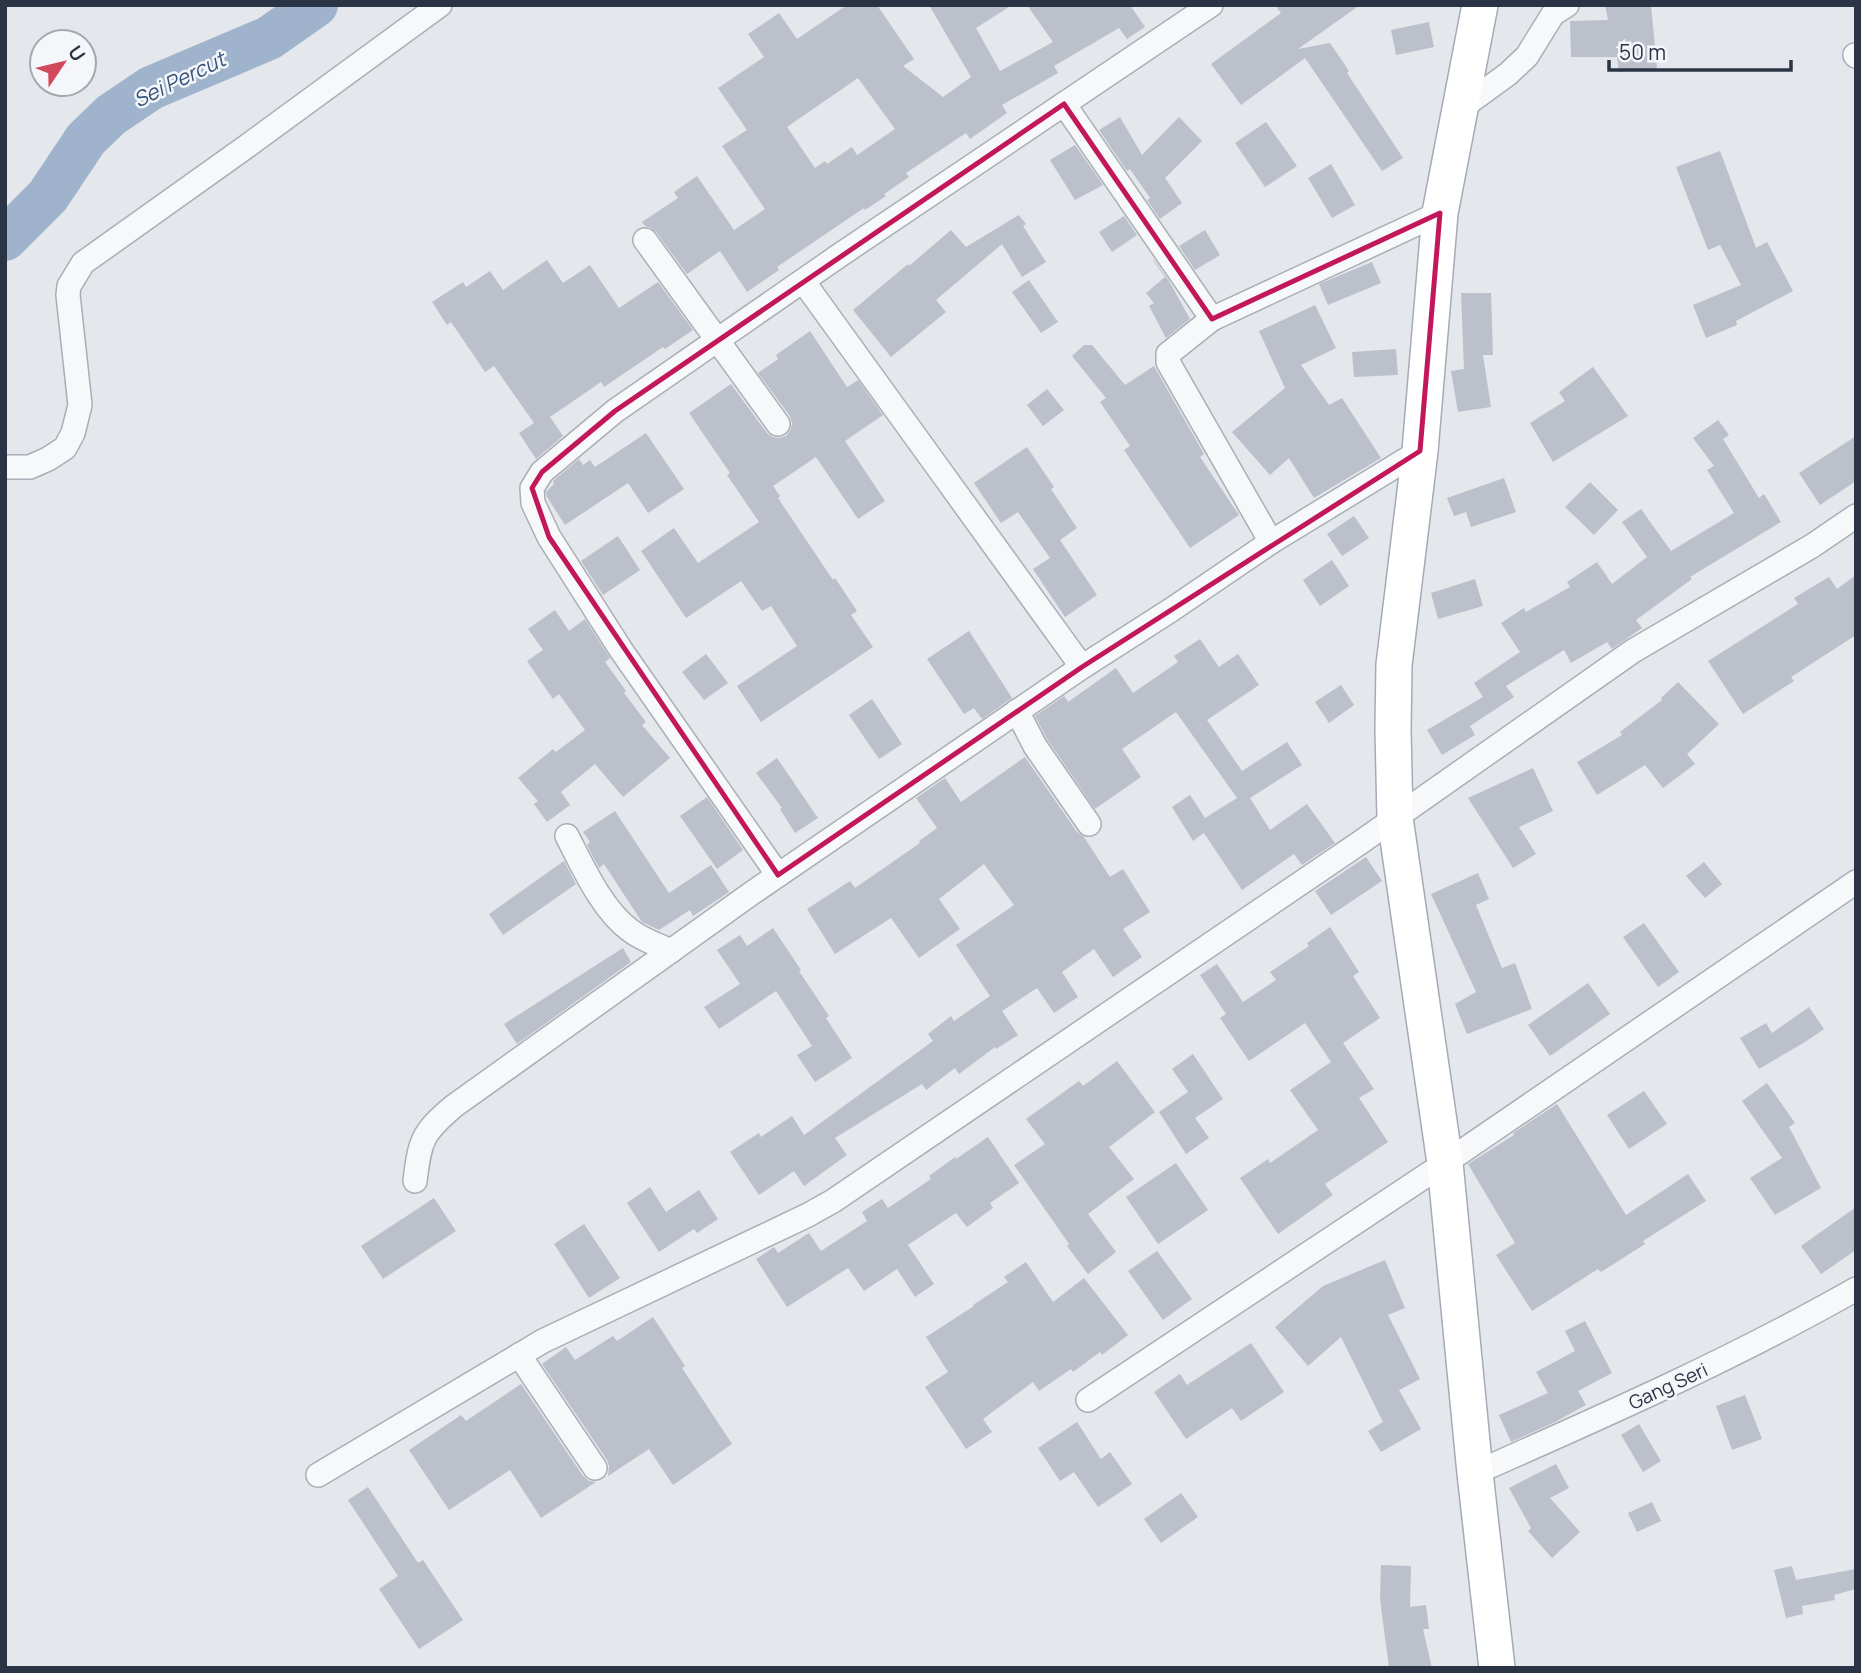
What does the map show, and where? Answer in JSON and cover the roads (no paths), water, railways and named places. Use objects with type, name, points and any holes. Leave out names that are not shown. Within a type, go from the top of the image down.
[{"type":"main road","points":[[1480,5],[1440,213],[1420,452],[1394,665],[1393,730],[1395,818],[1445,1163],[1497,1668]]},
{"type":"street","points":[[5,467],[30,467],[48,459],[65,448],[73,433],[80,405],[68,286],[83,263],[440,5]]},
{"type":"street","points":[[778,875],[621,650],[549,537],[533,503],[532,488],[542,472],[615,411],[862,239],[1211,5]]},
{"type":"street","points":[[1460,108],[1508,74],[1527,56],[1553,14],[1567,5]]},
{"type":"street","points":[[1064,104],[1212,319]]},
{"type":"street","points":[[1271,542],[1167,359],[1168,354],[1212,319],[1440,213]]},
{"type":"street","points":[[645,240],[778,424]]},
{"type":"street","points":[[803,281],[1082,667]]},
{"type":"street","points":[[415,1181],[419,1149],[427,1133],[436,1121],[454,1106],[778,875],[1082,667],[1271,542],[1420,452]]},
{"type":"street","points":[[318,1475],[543,1341],[833,1201],[1395,818],[1633,651],[1812,546],[1856,516]]},
{"type":"street","points":[[1017,712],[1035,746],[1088,824]]},
{"type":"street","points":[[567,836],[591,882],[614,915],[630,930],[671,951]]},
{"type":"street","points":[[1088,1400],[1445,1163],[1856,882]]},
{"type":"street","name":"Gang Seri","points":[[1475,1473],[1704,1369],[1856,1289]]},
{"type":"street","points":[[519,1355],[595,1468]]},
{"type":"waterway","name":"Sei Percut","points":[[5,239],[48,196],[86,139],[111,115],[151,88],[269,38],[316,5]]}]
